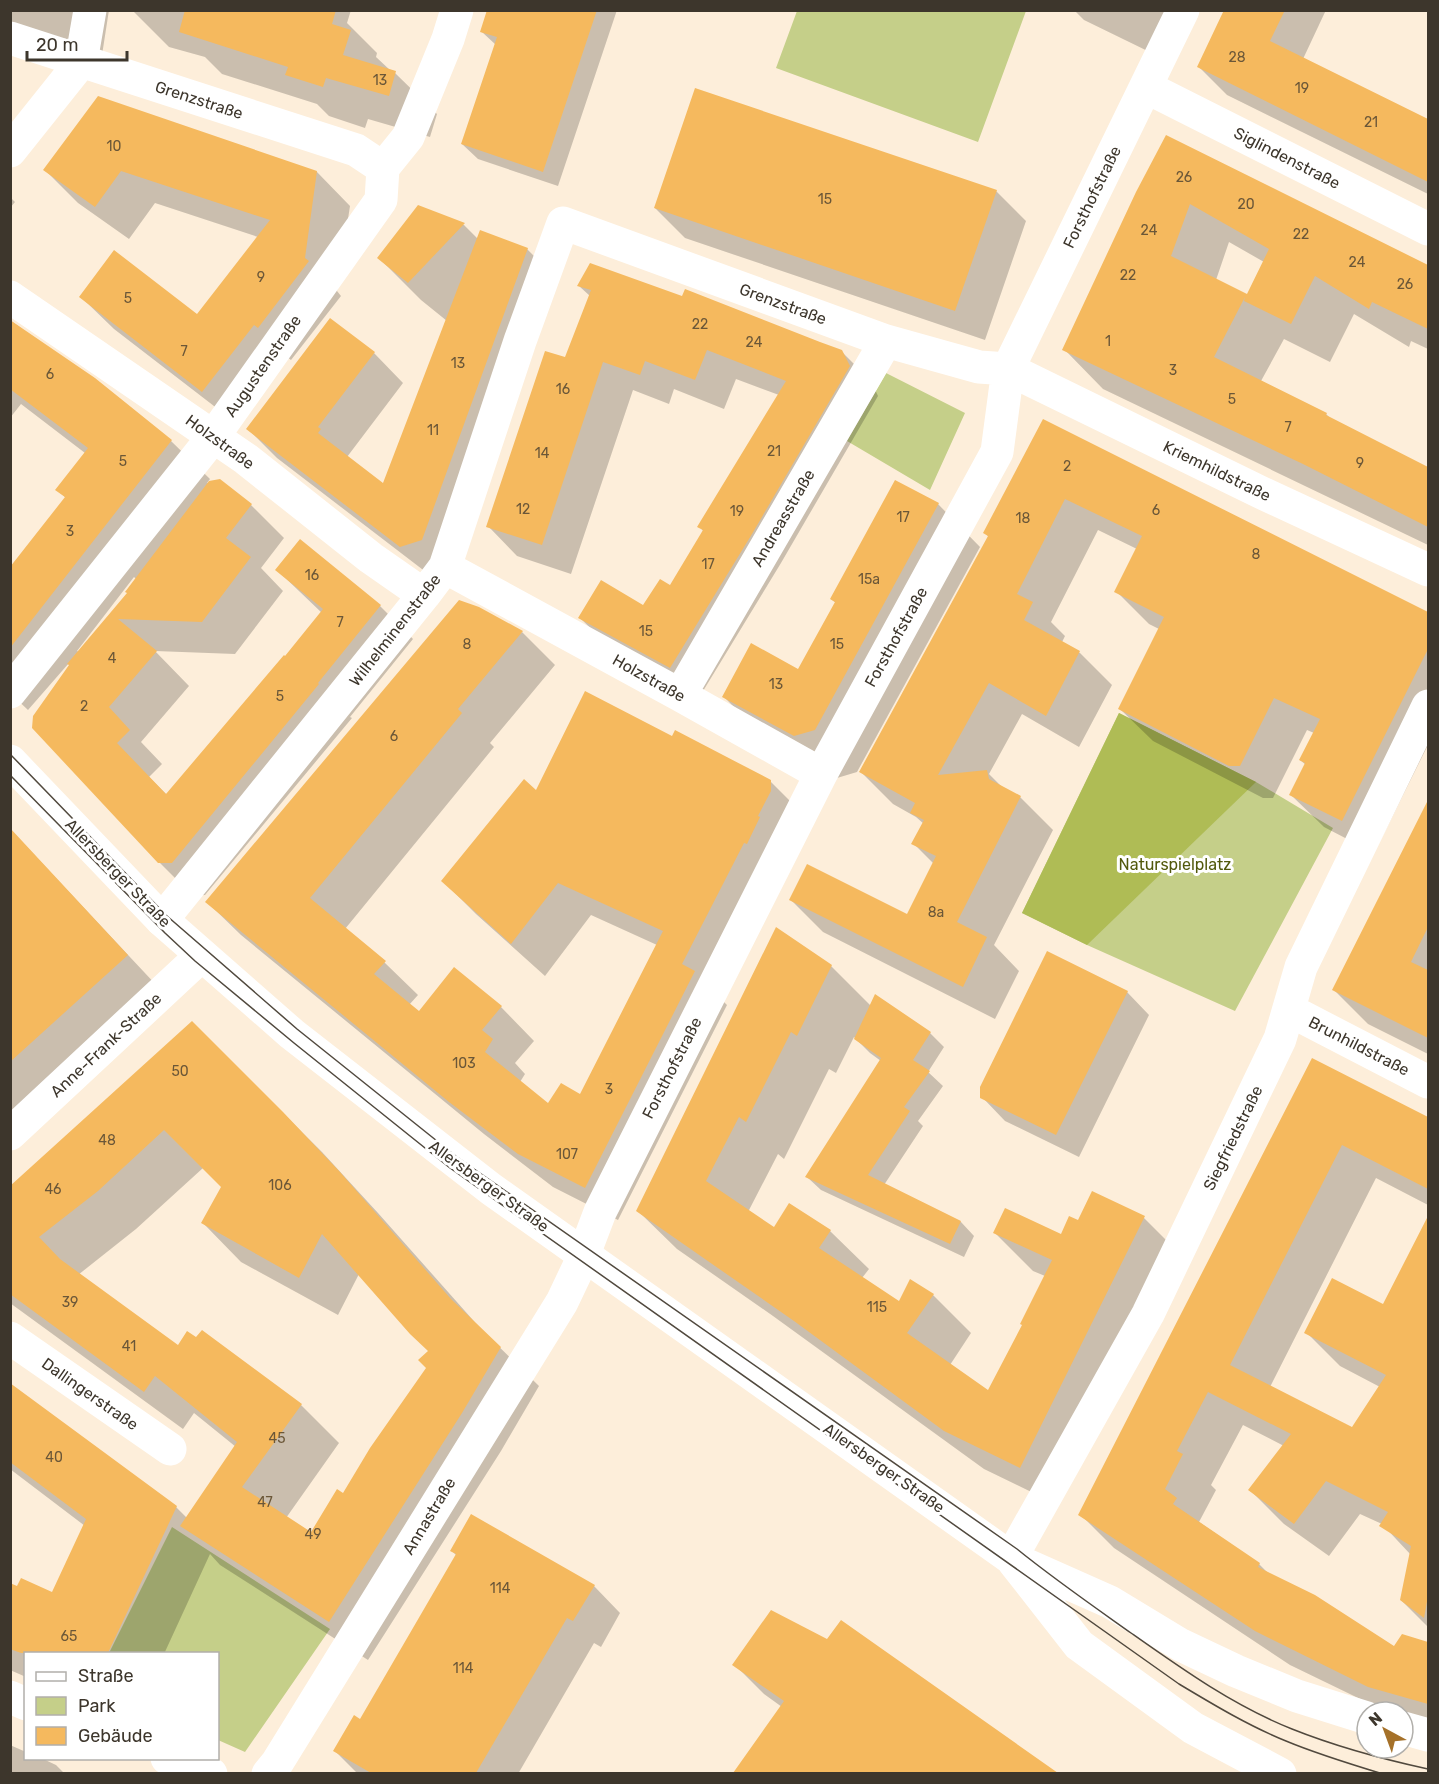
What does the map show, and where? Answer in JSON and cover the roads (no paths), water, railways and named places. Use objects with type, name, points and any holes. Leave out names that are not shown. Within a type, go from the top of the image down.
[{"type":"street","points":[[10,151],[81,62],[90,10]]},
{"type":"street","points":[[383,168],[408,137],[458,10]]},
{"type":"street","name":"Forsthofstraße","points":[[583,1255],[600,1212],[821,774],[997,452],[1008,369],[1183,10]]},
{"type":"street","name":"Grenzstraße","points":[[10,38],[356,150],[383,168]]},
{"type":"street","name":"Siglindenstraße","points":[[1146,87],[1428,229]]},
{"type":"street","name":"Augustenstraße","points":[[10,692],[213,437],[381,200],[383,168]]},
{"type":"street","name":"Grenzstraße","points":[[563,223],[886,341],[979,367],[1008,369]]},
{"type":"street","name":"Wilhelminenstraße","points":[[162,920],[445,567],[520,341],[563,223]]},
{"type":"street","name":"Holzstraße","points":[[10,297],[246,459],[371,558],[424,595]]},
{"type":"street","name":"Andreasstraße","points":[[680,694],[886,341]]},
{"type":"street","name":"Kriemhildstraße","points":[[1008,369],[1260,492],[1428,570]]},
{"type":"street","name":"Holzstraße","points":[[445,567],[680,694],[821,774]]},
{"type":"street","name":"Siegfriedstraße","points":[[1011,1558],[1148,1314],[1280,1039],[1301,967],[1428,706]]},
{"type":"street","name":"Allersberger Straße","points":[[10,761],[162,920],[201,956],[292,1034],[445,1155],[583,1255],[1011,1558],[1110,1602],[1181,1645],[1236,1671],[1297,1696],[1355,1714]]},
{"type":"street","name":"Anne-Frank-Straße","points":[[10,1134],[201,956]]},
{"type":"street","name":"Brunhildstraße","points":[[1289,1010],[1428,1082]]},
{"type":"street","name":"Annastraße","points":[[268,1773],[277,1763],[315,1703],[562,1302],[583,1255]]},
{"type":"street","name":"Dallingerstraße","points":[[10,1338],[170,1449]]},
{"type":"street","name":"Allersberger Straße","points":[[1011,1558],[1079,1645],[1193,1728],[1280,1773]]},
{"type":"street","points":[[173,1760],[211,1773]]},
{"type":"tram line","points":[[10,754],[167,916],[297,1029],[457,1157],[1017,1549],[1150,1647],[1209,1686],[1271,1720],[1309,1735],[1360,1752],[1428,1769]]},
{"type":"tram line","points":[[10,775],[195,961],[450,1168],[1179,1684],[1272,1735],[1322,1755],[1383,1774]]},
{"type":"park label","name":"Naturspielplatz","points":[[1175,864]]}]
